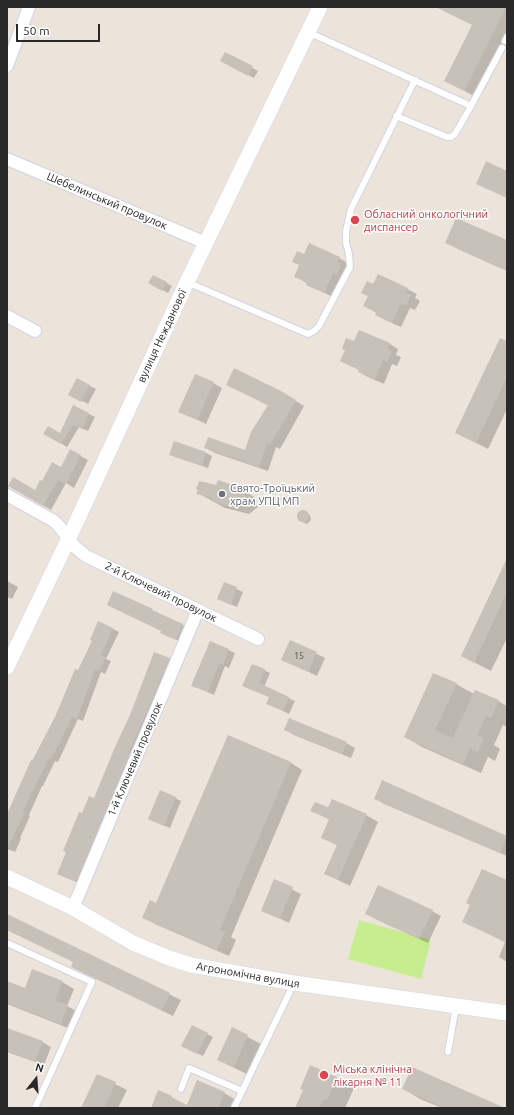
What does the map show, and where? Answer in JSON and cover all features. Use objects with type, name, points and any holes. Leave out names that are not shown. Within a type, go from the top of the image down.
[{"type":"street","points":[[7,66],[29,7]]},
{"type":"street","name":"вулиця Нежданової","points":[[7,667],[187,282],[320,7]]},
{"type":"street","name":"Шебелинський провулок","points":[[7,159],[206,243]]},
{"type":"street","points":[[7,316],[35,331]]},
{"type":"street","name":"2-й Ключевий провулок","points":[[7,496],[54,521],[80,552],[86,556],[258,639]]},
{"type":"street","name":"1-й Ключевий провулок","points":[[73,908],[198,610]]},
{"type":"street","name":"Агрономічна вулиця","points":[[7,877],[73,908],[133,943],[169,958],[191,965],[294,983],[507,1013]]},
{"type":"lane","points":[[308,32],[471,106]]},
{"type":"lane","points":[[396,116],[447,137],[455,134],[502,48]]},
{"type":"lane","points":[[187,282],[308,334],[314,331],[319,326],[350,267],[350,254],[346,243],[346,231],[351,209],[415,80]]},
{"type":"lane","points":[[7,943],[92,982],[35,1108]]},
{"type":"lane","points":[[234,1108],[294,983]]},
{"type":"lane","points":[[448,1052],[456,1006]]},
{"type":"lane","points":[[181,1089],[189,1068],[242,1091]]},
{"type":"green space","points":[[359,920],[431,940],[421,979],[348,959]]},
{"type":"building","points":[[436,7],[506,7],[464,91],[444,81],[472,25]]},
{"type":"building","points":[[225,52],[253,66],[248,76],[220,61]]},
{"type":"building","points":[[486,161],[507,171],[507,198],[476,184]]},
{"type":"building","points":[[456,218],[507,240],[507,270],[445,243]]},
{"type":"building","points":[[309,243],[340,257],[337,262],[341,264],[337,275],[333,273],[324,293],[306,285],[307,282],[294,277],[299,265],[292,262],[297,251],[304,254]]},
{"type":"building","points":[[378,274],[408,288],[406,293],[411,295],[406,306],[401,303],[392,323],[375,315],[376,312],[363,306],[368,296],[361,293],[367,281],[373,284]]},
{"type":"building","points":[[153,275],[167,282],[162,291],[148,283]]},
{"type":"building","points":[[359,330],[390,343],[388,349],[392,351],[387,362],[383,360],[375,379],[358,372],[359,370],[340,361],[345,350],[342,349],[346,338],[354,341]]},
{"type":"building","points":[[500,338],[507,341],[507,377],[476,443],[455,433]]},
{"type":"building","points":[[234,368],[296,400],[270,445],[267,443],[259,467],[204,448],[208,437],[245,450],[251,432],[268,405],[226,385]]},
{"type":"building","points":[[195,374],[214,382],[197,420],[178,412]]},
{"type":"building","points":[[77,378],[90,385],[81,402],[68,395]]},
{"type":"building","points":[[73,405],[89,413],[82,429],[73,425],[61,444],[43,434],[48,426],[60,433]]},
{"type":"building","points":[[174,441],[206,452],[202,466],[169,455]]},
{"type":"building","points":[[70,449],[81,455],[66,484],[58,480],[43,506],[8,486],[13,477],[35,490],[40,480],[42,481],[52,462],[61,467]]},
{"type":"building","name":"Свято-Троїцький храм УПЦ МП","points":[[218,480],[244,490],[246,498],[244,503],[234,508],[212,501],[213,498],[196,494],[199,481],[216,485]]},
{"type":"building","points":[[301,510],[305,510],[309,516],[305,522],[301,522],[297,518],[297,514]]},
{"type":"building","points":[[507,558],[507,592],[474,663],[461,656]]},
{"type":"building","points":[[224,582],[237,587],[231,605],[217,599]]},
{"type":"building","points":[[113,591],[183,624],[176,640],[160,633],[161,631],[107,605]]},
{"type":"building","points":[[98,621],[113,628],[101,655],[106,657],[99,671],[95,669],[77,719],[72,717],[51,759],[49,758],[23,811],[25,812],[7,849],[7,814],[31,760],[32,761],[55,717],[75,669],[78,670],[92,641],[90,640]]},
{"type":"building","points":[[290,640],[317,652],[308,672],[281,660]]},
{"type":"building","points":[[210,641],[229,649],[223,665],[219,664],[208,692],[191,686]]},
{"type":"building","points":[[154,652],[170,658],[129,752],[130,753],[76,882],[57,874],[66,852],[63,851],[79,812],[82,813],[89,796],[94,798],[130,715]]},
{"type":"building","points":[[252,664],[265,669],[259,683],[289,697],[283,711],[266,704],[269,697],[242,686]]},
{"type":"building","points":[[433,673],[457,683],[435,730],[453,738],[475,690],[499,700],[491,718],[486,716],[477,735],[484,738],[478,752],[470,748],[463,764],[404,737]]},
{"type":"building","points":[[289,718],[347,742],[342,754],[284,730]]},
{"type":"building","points":[[228,735],[291,762],[220,930],[225,932],[217,950],[142,918],[150,900],[156,903]]},
{"type":"building","points":[[382,780],[507,836],[500,853],[374,799]]},
{"type":"building","points":[[160,790],[176,797],[164,826],[148,819]]},
{"type":"building","points":[[332,799],[367,814],[338,880],[324,874],[337,845],[321,838],[329,819],[310,811],[315,802],[328,807]]},
{"type":"building","points":[[482,869],[507,880],[507,942],[462,922],[470,905],[466,903]]},
{"type":"building","points":[[274,879],[293,887],[280,919],[261,911]]},
{"type":"building","points":[[378,885],[433,910],[419,939],[365,914]]},
{"type":"building","points":[[7,914],[170,993],[162,1010],[71,967],[73,962],[7,930]]},
{"type":"building","points":[[32,969],[63,981],[55,1000],[68,1005],[61,1024],[7,1003],[7,981],[25,988]]},
{"type":"building","points":[[192,1025],[208,1033],[197,1054],[181,1046]]},
{"type":"building","points":[[232,1027],[248,1035],[234,1067],[217,1060]]},
{"type":"building","points":[[7,1028],[43,1041],[35,1061],[7,1051]]},
{"type":"building","points":[[310,1065],[337,1077],[327,1100],[323,1099],[319,1108],[295,1108],[303,1090],[300,1089]]},
{"type":"building","points":[[412,1067],[505,1108],[445,1108],[402,1089]]},
{"type":"building","points":[[97,1074],[116,1082],[104,1108],[81,1108]]},
{"type":"building","points":[[197,1080],[225,1092],[218,1108],[151,1108],[158,1090],[187,1105]]},
{"type":"place","name":"Обласний онкологічний диспансер","points":[[355,220]]},
{"type":"place","name":"Свято-Троїцький храм УПЦ МП","points":[[222,494]]},
{"type":"place","name":"Міська клінічна лікарня № 11","points":[[324,1075]]}]
